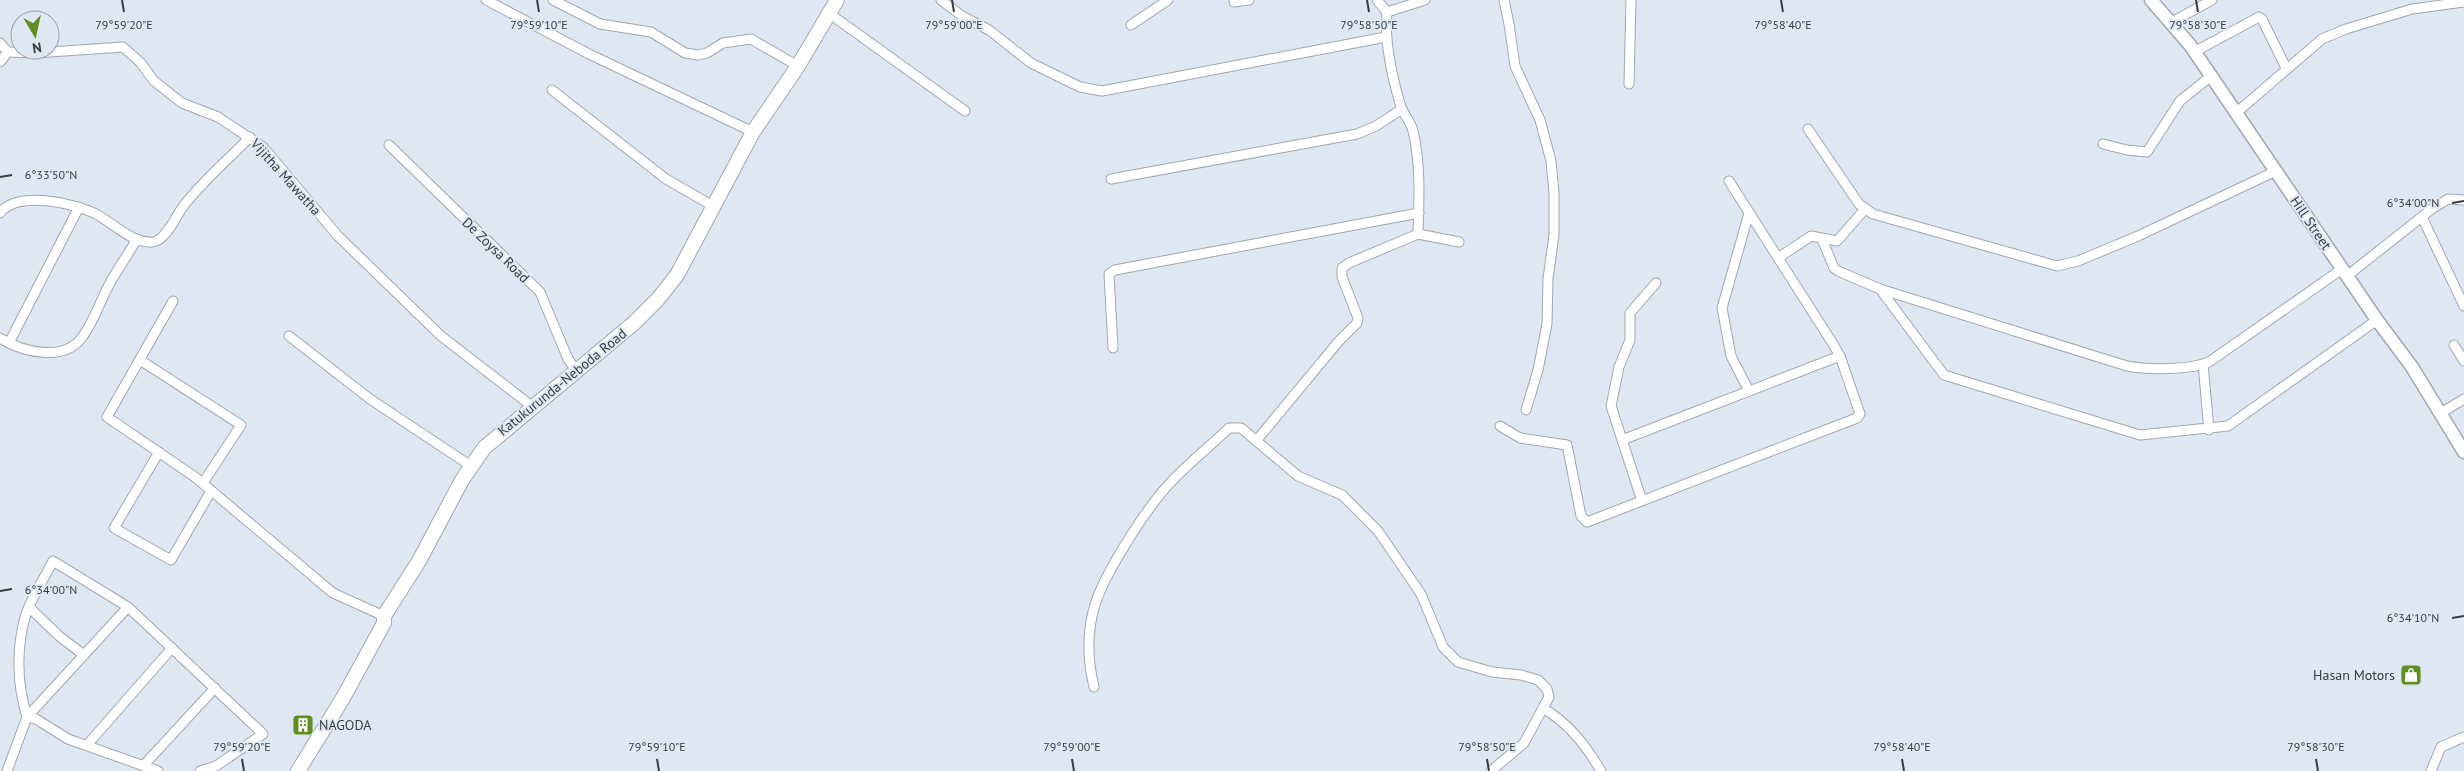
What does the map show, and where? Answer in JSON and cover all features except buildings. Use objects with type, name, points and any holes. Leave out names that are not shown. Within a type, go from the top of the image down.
[{"type":"main road","name":"Katukurunda-Neboda Road","points":[[298,771],[343,698],[384,623],[384,616],[419,561],[471,466],[492,440],[577,372],[634,323],[658,299],[677,274],[753,132],[798,66],[837,0]]},
{"type":"main road","name":"Hill Street","points":[[2151,0],[2194,52],[2211,76],[2377,320],[2412,367],[2442,413],[2464,452]]},
{"type":"street","points":[[486,0],[588,54],[753,132]]},
{"type":"street","points":[[553,0],[600,24],[651,32],[690,54],[707,53],[723,43],[750,39],[798,66]]},
{"type":"street","points":[[941,0],[962,16],[988,30],[1030,63],[1080,87],[1102,91],[1386,37]]},
{"type":"street","points":[[1131,25],[1168,0]]},
{"type":"street","points":[[1234,2],[1249,0]]},
{"type":"street","points":[[1377,0],[1387,12],[1386,37],[1402,109],[1413,128],[1418,166],[1418,234]]},
{"type":"street","points":[[1387,12],[1425,0]]},
{"type":"street","points":[[1504,0],[1514,66],[1540,120],[1550,161],[1554,192],[1554,235],[1548,279],[1547,324],[1538,370],[1526,410]]},
{"type":"street","points":[[1629,84],[1631,4],[1636,0]]},
{"type":"street","points":[[2170,23],[2212,0]]},
{"type":"street","points":[[2236,113],[2310,46],[2338,32],[2412,8],[2464,2]]},
{"type":"street","points":[[830,14],[964,110]]},
{"type":"street","points":[[2194,52],[2258,17],[2262,19],[2286,68]]},
{"type":"street","points":[[0,42],[8,52],[0,62]]},
{"type":"street","name":"Vijitha Mawatha","points":[[8,52],[36,53],[123,47],[140,62],[154,81],[182,103],[218,117],[263,147],[338,236],[441,336],[533,408]]},
{"type":"street","points":[[2103,144],[2127,150],[2147,152],[2180,101],[2211,76]]},
{"type":"street","points":[[552,90],[666,179],[713,206]]},
{"type":"street","points":[[1111,179],[1357,134],[1376,126],[1402,109]]},
{"type":"street","points":[[1808,129],[1859,204],[1872,214],[2057,266],[2078,261],[2130,240],[2276,171]]},
{"type":"street","points":[[0,213],[5,206],[28,199],[58,202],[96,214],[137,239],[153,242],[161,240],[188,200],[250,137]]},
{"type":"street","name":"De Zoysa Road","points":[[389,145],[540,292],[568,359],[577,372]]},
{"type":"street","points":[[1500,426],[1520,438],[1567,445],[1583,521],[1587,522],[1857,418],[1861,410],[1840,356],[1728,181]]},
{"type":"street","points":[[1822,239],[1834,268],[1842,274],[1880,289],[2127,366],[2144,368],[2203,364],[2345,273],[2448,199],[2463,199]]},
{"type":"street","points":[[9,343],[79,208]]},
{"type":"street","points":[[1778,258],[1811,236],[1833,242],[1842,238],[1865,208]]},
{"type":"street","points":[[1113,348],[1109,274],[1115,270],[1419,213]]},
{"type":"street","points":[[1749,213],[1722,308],[1731,356],[1749,391]]},
{"type":"street","points":[[2422,217],[2464,306]]},
{"type":"street","points":[[1256,441],[1339,341],[1357,323],[1358,318],[1342,277],[1342,268],[1349,263],[1418,234],[1459,242]]},
{"type":"street","points":[[0,338],[15,347],[47,353],[71,347],[83,337],[111,281],[137,239]]},
{"type":"street","points":[[1642,501],[1611,406],[1619,368],[1630,340],[1630,313],[1656,283]]},
{"type":"street","points":[[1880,289],[1939,371],[1950,378],[2132,434],[2209,430],[2228,426],[2377,320]]},
{"type":"street","points":[[173,301],[107,417],[203,483],[332,593],[384,616]]},
{"type":"street","points":[[289,336],[370,399],[471,466]]},
{"type":"street","points":[[2454,345],[2464,362]]},
{"type":"street","points":[[1622,440],[1840,356]]},
{"type":"street","points":[[140,360],[241,425],[203,483]]},
{"type":"street","points":[[2203,364],[2209,430]]},
{"type":"street","points":[[2442,413],[2464,398]]},
{"type":"street","points":[[1094,687],[1089,668],[1090,639],[1094,608],[1106,580],[1146,512],[1171,482],[1229,428],[1241,428],[1298,476],[1342,495],[1378,531],[1421,594],[1443,647],[1458,662],[1492,672],[1520,675],[1538,680],[1547,689],[1549,697],[1524,743],[1491,771]]},
{"type":"street","points":[[159,452],[114,528],[171,560],[212,491]]},
{"type":"street","points":[[27,717],[20,693],[18,659],[25,617],[54,561],[128,607],[263,734],[216,766],[200,771]]},
{"type":"street","points":[[8,771],[27,717],[128,607]]},
{"type":"street","points":[[30,608],[58,636],[84,655]]},
{"type":"street","points":[[86,745],[172,648]]},
{"type":"street","points":[[143,766],[214,688]]},
{"type":"street","points":[[1543,708],[1561,719],[1572,730],[1587,748],[1601,771]]},
{"type":"street","points":[[27,717],[36,720],[68,739],[158,771]]},
{"type":"street","points":[[2431,771],[2441,747],[2464,737]]},
{"type":"place","name":"Hasan Motors","points":[[2411,675]]},
{"type":"place","name":"NAGODA","points":[[303,725]]}]
